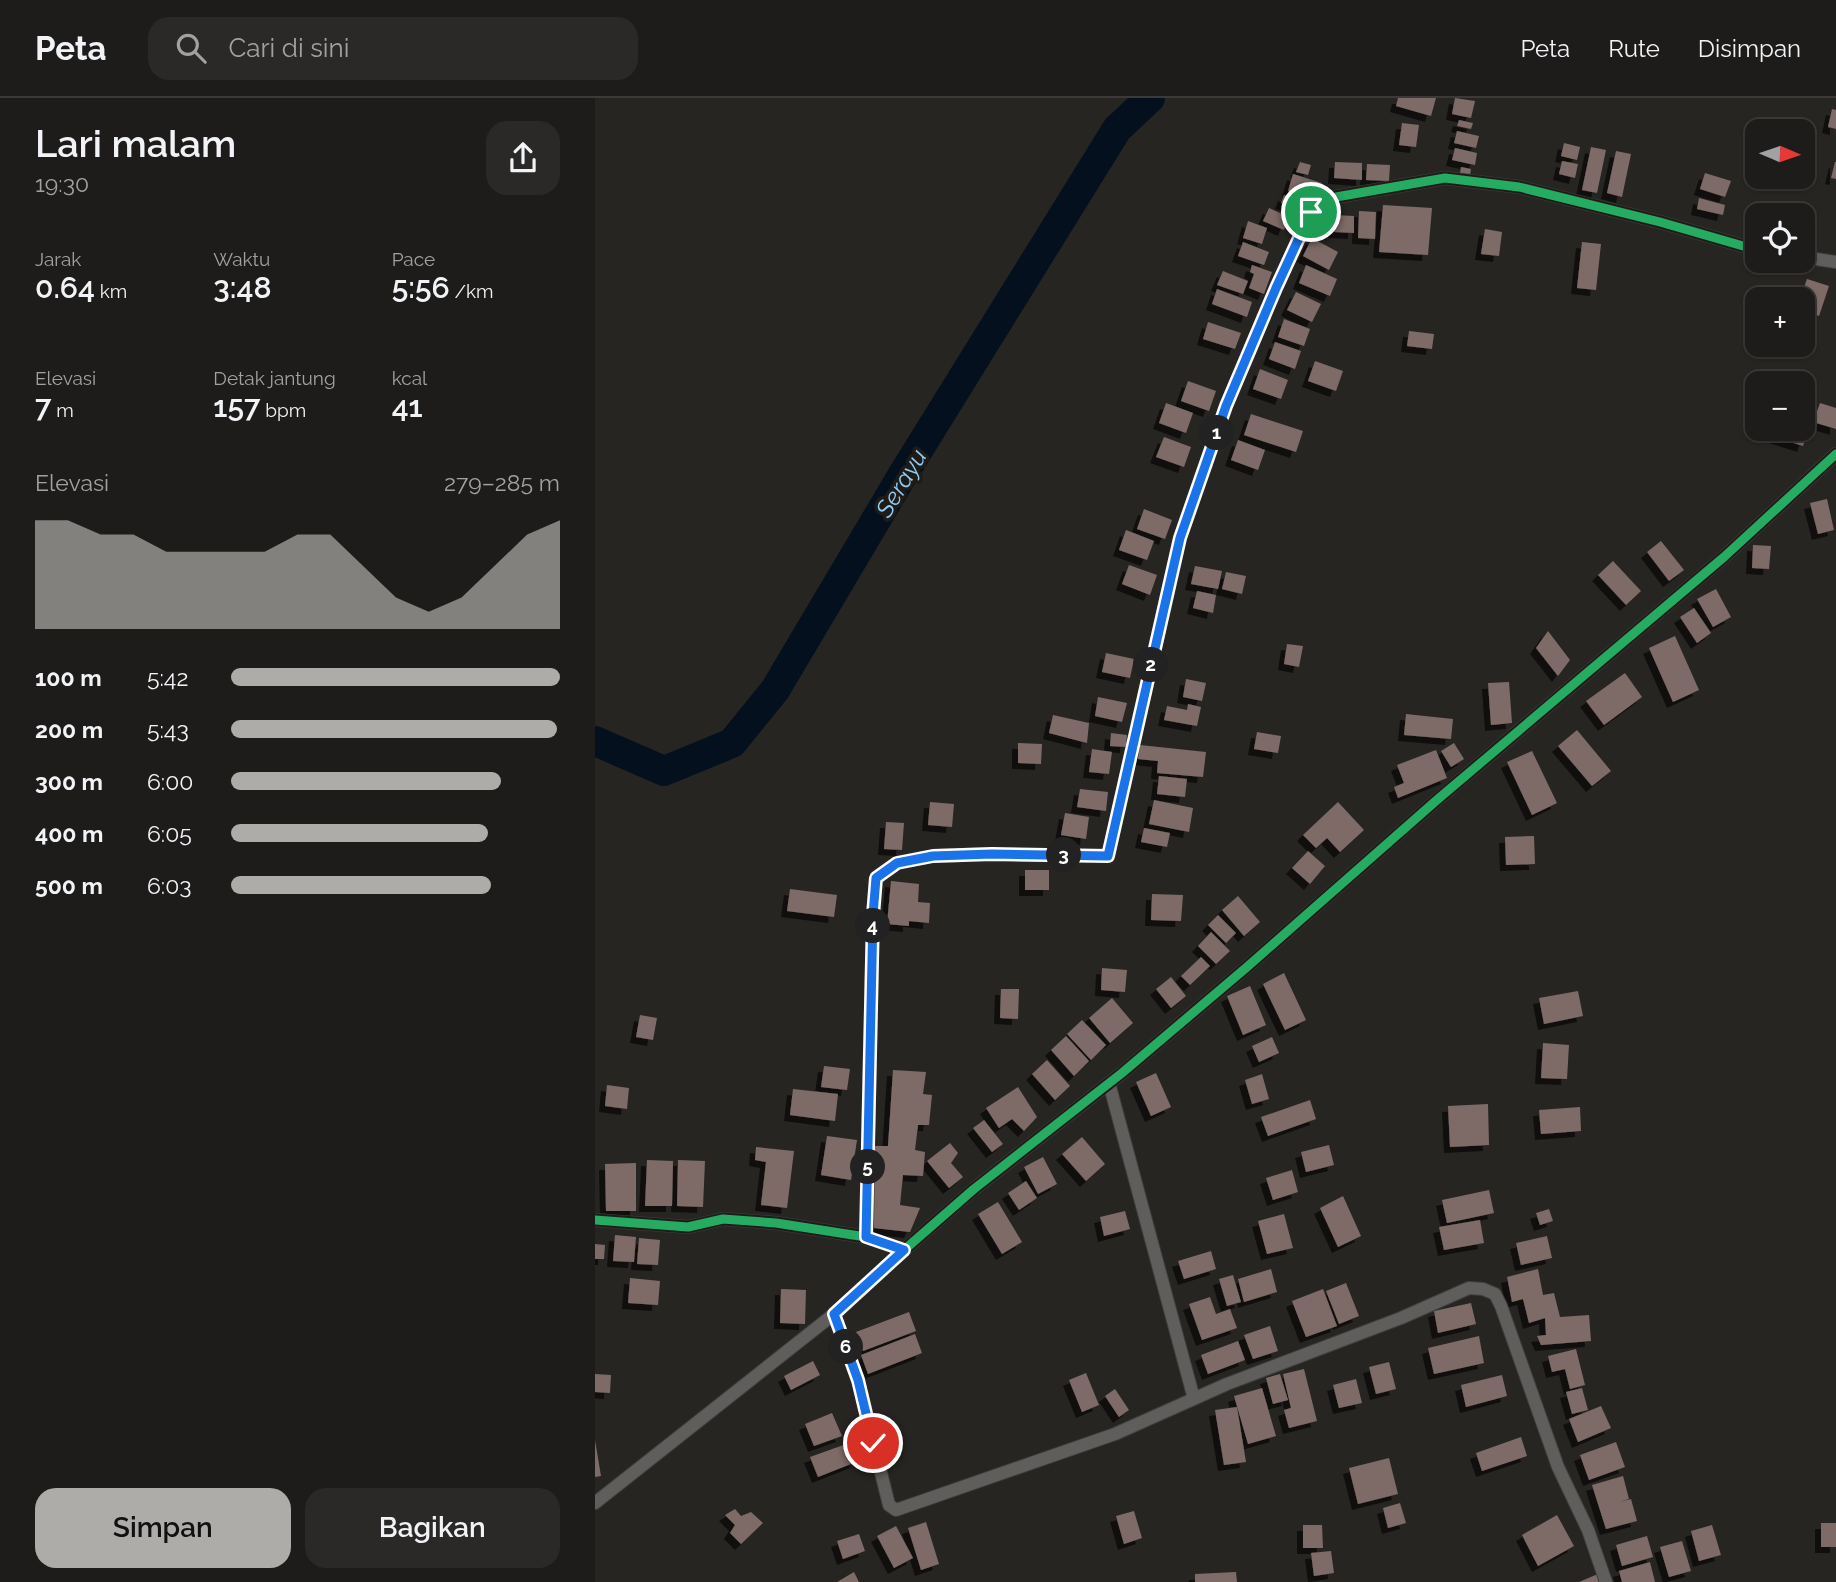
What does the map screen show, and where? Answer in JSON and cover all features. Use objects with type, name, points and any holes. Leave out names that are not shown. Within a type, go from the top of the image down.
[{"type":"street","points":[[866,1237],[876,878],[897,863],[933,856],[1108,856],[1180,538],[1226,406],[1311,212],[1336,197],[1445,178],[1519,187],[1745,247]]},
{"type":"street","points":[[1815,259],[1836,262]]},
{"type":"street","points":[[595,1503],[834,1314],[974,1189],[1109,1083],[1247,967],[1438,799],[1724,557],[1836,454]]},
{"type":"street","points":[[1109,1083],[1194,1399]]},
{"type":"street","points":[[595,1220],[688,1227],[723,1219],[776,1223],[866,1237],[904,1250]]},
{"type":"street","points":[[834,1314],[858,1380],[889,1505],[896,1510],[1115,1434],[1194,1399],[1401,1318],[1469,1287],[1483,1289],[1495,1294],[1558,1467],[1588,1530],[1606,1582]]},
{"type":"building","points":[[1398,98],[1436,98],[1431,116],[1396,106]]},
{"type":"building","points":[[1455,98],[1475,101],[1471,118],[1452,114]]},
{"type":"building","points":[[1832,109],[1836,110],[1836,129],[1828,127]]},
{"type":"building","points":[[1459,120],[1473,123],[1471,129],[1457,126]]},
{"type":"building","points":[[1402,123],[1419,125],[1416,147],[1399,145]]},
{"type":"building","points":[[1457,131],[1479,136],[1476,148],[1454,143]]},
{"type":"building","points":[[1564,143],[1580,147],[1577,160],[1561,156]]},
{"type":"building","points":[[1591,147],[1606,150],[1597,193],[1582,190]]},
{"type":"building","points":[[1455,148],[1477,153],[1475,165],[1452,160]]},
{"type":"building","points":[[1616,151],[1631,154],[1622,197],[1607,193]]},
{"type":"building","points":[[1562,161],[1578,164],[1575,178],[1559,174]]},
{"type":"building","points":[[1300,162],[1311,165],[1308,175],[1296,172]]},
{"type":"building","points":[[1335,162],[1362,163],[1362,180],[1334,178]]},
{"type":"building","points":[[1836,162],[1836,179],[1831,178]]},
{"type":"building","points":[[1367,164],[1390,165],[1389,181],[1366,180]]},
{"type":"building","points":[[1461,167],[1471,169],[1470,175],[1460,173]]},
{"type":"building","points":[[1705,173],[1731,181],[1725,197],[1700,189]]},
{"type":"building","points":[[1293,174],[1322,183],[1316,200],[1288,191]]},
{"type":"building","points":[[1284,195],[1302,202],[1299,209],[1281,203]]},
{"type":"building","points":[[1699,198],[1725,205],[1723,215],[1697,209]]},
{"type":"building","points":[[1383,205],[1432,208],[1428,255],[1379,252]]},
{"type":"building","points":[[1269,208],[1289,217],[1284,230],[1263,221]]},
{"type":"building","points":[[1359,211],[1376,212],[1375,239],[1358,238]]},
{"type":"building","points":[[1334,215],[1354,216],[1354,233],[1334,232]]},
{"type":"building","points":[[1248,221],[1267,228],[1262,244],[1243,238]]},
{"type":"building","points":[[1485,229],[1502,232],[1499,256],[1481,254]]},
{"type":"building","points":[[1312,238],[1338,252],[1329,270],[1303,256]]},
{"type":"building","points":[[1243,242],[1269,252],[1264,265],[1238,256]]},
{"type":"building","points":[[1582,242],[1601,244],[1596,290],[1577,288]]},
{"type":"building","points":[[1252,265],[1272,272],[1264,294],[1249,288],[1254,274],[1250,272]]},
{"type":"building","points":[[1306,265],[1337,279],[1330,296],[1299,283]]},
{"type":"building","points":[[1223,271],[1248,281],[1243,294],[1217,285]]},
{"type":"building","points":[[1807,279],[1829,286],[1819,316],[1815,315],[1815,287],[1804,287]]},
{"type":"building","points":[[1217,289],[1252,302],[1247,317],[1212,304]]},
{"type":"building","points":[[1296,292],[1321,304],[1312,322],[1287,310]]},
{"type":"building","points":[[1284,319],[1310,329],[1304,346],[1278,337]]},
{"type":"building","points":[[1208,322],[1241,333],[1235,349],[1203,339]]},
{"type":"building","points":[[1409,331],[1434,334],[1432,349],[1407,346]]},
{"type":"building","points":[[1275,342],[1301,351],[1295,369],[1269,359]]},
{"type":"building","points":[[1315,361],[1343,371],[1336,391],[1308,381]]},
{"type":"building","points":[[1260,369],[1288,380],[1281,399],[1253,389]]},
{"type":"building","points":[[1188,381],[1216,391],[1209,411],[1181,401]]},
{"type":"building","points":[[1166,403],[1193,413],[1186,433],[1159,423]]},
{"type":"building","points":[[1820,403],[1836,408],[1836,429],[1815,423]]},
{"type":"building","points":[[1251,414],[1303,431],[1296,452],[1244,435]]},
{"type":"building","points":[[1164,437],[1191,447],[1184,467],[1156,457]]},
{"type":"building","points":[[1238,440],[1265,450],[1258,470],[1231,460]]},
{"type":"building","points":[[1787,441],[1805,441],[1803,446]]},
{"type":"building","points":[[1827,499],[1834,530],[1818,534],[1810,503]]},
{"type":"building","points":[[1144,509],[1172,520],[1165,539],[1137,529]]},
{"type":"building","points":[[1126,530],[1154,541],[1147,560],[1119,550]]},
{"type":"building","points":[[1661,541],[1684,570],[1669,581],[1647,552]]},
{"type":"building","points":[[1753,545],[1771,546],[1769,569],[1752,568]]},
{"type":"building","points":[[1613,561],[1641,591],[1626,605],[1598,575]]},
{"type":"building","points":[[1129,565],[1157,575],[1150,595],[1122,584]]},
{"type":"building","points":[[1195,566],[1222,571],[1218,589],[1191,584]]},
{"type":"building","points":[[1226,572],[1246,576],[1242,594],[1222,589]]},
{"type":"building","points":[[1716,589],[1731,617],[1713,627],[1697,599]]},
{"type":"building","points":[[1197,591],[1216,595],[1213,613],[1193,608]]},
{"type":"building","points":[[1694,608],[1711,633],[1697,643],[1680,617]]},
{"type":"building","points":[[1548,631],[1570,660],[1558,676],[1536,648]]},
{"type":"building","points":[[1675,636],[1699,690],[1673,702],[1649,648]]},
{"type":"building","points":[[1287,644],[1303,646],[1299,667],[1284,664]]},
{"type":"building","points":[[1106,653],[1134,659],[1130,678],[1102,672]]},
{"type":"building","points":[[1625,673],[1642,697],[1604,725],[1586,701]]},
{"type":"building","points":[[1186,679],[1206,683],[1202,701],[1183,697]]},
{"type":"building","points":[[1509,682],[1512,723],[1491,725],[1488,683]]},
{"type":"building","points":[[1098,697],[1127,703],[1122,722],[1095,716]]},
{"type":"building","points":[[1188,704],[1201,707],[1197,726],[1164,720],[1167,706],[1187,710]]},
{"type":"building","points":[[1406,714],[1453,719],[1451,739],[1404,735]]},
{"type":"building","points":[[1053,715],[1089,723],[1087,743],[1049,733]]},
{"type":"building","points":[[1577,730],[1611,771],[1592,786],[1558,746]]},
{"type":"building","points":[[1257,732],[1281,736],[1278,753],[1254,749]]},
{"type":"building","points":[[1111,733],[1127,735],[1126,747],[1110,746]]},
{"type":"building","points":[[1018,743],[1042,744],[1041,764],[1018,763]]},
{"type":"building","points":[[1454,743],[1464,759],[1451,767],[1441,751]]},
{"type":"building","points":[[1140,745],[1206,752],[1203,777],[1157,773],[1158,761],[1138,759]]},
{"type":"building","points":[[1092,749],[1112,752],[1109,774],[1089,772]]},
{"type":"building","points":[[1436,750],[1447,778],[1398,798],[1394,787],[1404,783],[1397,765]]},
{"type":"building","points":[[1532,751],[1557,803],[1532,815],[1507,762]]},
{"type":"building","points":[[1159,776],[1187,779],[1185,797],[1157,794]]},
{"type":"building","points":[[1080,789],[1108,792],[1106,811],[1077,807]]},
{"type":"building","points":[[1154,800],[1193,808],[1189,832],[1149,824]]},
{"type":"building","points":[[930,802],[954,804],[952,827],[928,825]]},
{"type":"building","points":[[1338,802],[1364,830],[1340,852],[1327,838],[1316,848],[1303,835]]},
{"type":"building","points":[[1065,813],[1089,817],[1086,839],[1061,835]]},
{"type":"building","points":[[886,822],[904,823],[902,850],[884,849]]},
{"type":"building","points":[[1144,828],[1170,833],[1167,847],[1141,842]]},
{"type":"building","points":[[1534,836],[1535,864],[1506,865],[1505,837]]},
{"type":"building","points":[[1308,851],[1325,866],[1310,884],[1292,868]]},
{"type":"building","points":[[1025,870],[1049,870],[1049,890],[1025,890]]},
{"type":"building","points":[[891,881],[919,884],[918,902],[930,903],[929,923],[909,921],[909,926],[887,924]]},
{"type":"building","points":[[790,889],[837,895],[834,917],[787,911]]},
{"type":"building","points":[[1152,894],[1183,895],[1181,921],[1151,920]]},
{"type":"building","points":[[1238,896],[1260,922],[1244,936],[1222,910]]},
{"type":"building","points":[[1218,915],[1236,933],[1226,943],[1208,925]]},
{"type":"building","points":[[1211,932],[1230,951],[1216,964],[1198,946]]},
{"type":"building","points":[[1201,957],[1210,966],[1190,985],[1181,976]]},
{"type":"building","points":[[1102,968],[1127,970],[1125,992],[1101,990]]},
{"type":"building","points":[[1284,973],[1306,1020],[1285,1030],[1263,984]]},
{"type":"building","points":[[1171,977],[1186,996],[1171,1008],[1156,989]]},
{"type":"building","points":[[1250,986],[1266,1025],[1243,1035],[1227,996]]},
{"type":"building","points":[[1001,989],[1019,989],[1018,1019],[1000,1018]]},
{"type":"building","points":[[1578,991],[1583,1016],[1544,1024],[1539,998]]},
{"type":"building","points":[[1112,998],[1133,1023],[1110,1043],[1089,1018]]},
{"type":"building","points":[[640,1015],[657,1018],[653,1040],[636,1037]]},
{"type":"building","points":[[1082,1020],[1106,1045],[1091,1060],[1067,1034]]},
{"type":"building","points":[[1066,1036],[1089,1061],[1074,1076],[1051,1050]]},
{"type":"building","points":[[1272,1037],[1279,1053],[1259,1062],[1252,1046]]},
{"type":"building","points":[[1543,1043],[1569,1045],[1567,1079],[1541,1078]]},
{"type":"building","points":[[1047,1060],[1070,1086],[1055,1100],[1032,1074]]},
{"type":"building","points":[[824,1066],[850,1069],[847,1090],[821,1087]]},
{"type":"building","points":[[893,1070],[926,1072],[923,1094],[932,1095],[929,1125],[918,1125],[915,1150],[925,1152],[923,1176],[903,1175],[900,1205],[920,1208],[910,1232],[874,1228],[875,1146],[888,1146]]},
{"type":"building","points":[[1156,1073],[1171,1107],[1151,1116],[1136,1082]]},
{"type":"building","points":[[1262,1074],[1269,1099],[1252,1104],[1245,1080]]},
{"type":"building","points":[[607,1085],[629,1088],[627,1109],[605,1106]]},
{"type":"building","points":[[1018,1087],[1037,1117],[1024,1131],[1012,1119],[999,1128],[986,1108]]},
{"type":"building","points":[[793,1089],[838,1094],[835,1121],[790,1115]]},
{"type":"building","points":[[1310,1100],[1316,1119],[1268,1136],[1261,1117]]},
{"type":"building","points":[[1488,1104],[1489,1145],[1450,1147],[1448,1106]]},
{"type":"building","points":[[1580,1107],[1581,1131],[1541,1134],[1539,1110]]},
{"type":"building","points":[[984,1120],[1003,1144],[992,1152],[973,1128]]},
{"type":"building","points":[[827,1136],[857,1140],[851,1180],[821,1175]]},
{"type":"building","points":[[1082,1137],[1105,1164],[1086,1181],[1062,1154]]},
{"type":"building","points":[[950,1143],[958,1153],[951,1163],[963,1177],[949,1188],[927,1161]]},
{"type":"building","points":[[1329,1145],[1334,1165],[1306,1172],[1301,1152]]},
{"type":"building","points":[[756,1147],[794,1151],[787,1208],[761,1205],[766,1162],[755,1160]]},
{"type":"building","points":[[1043,1157],[1057,1184],[1038,1194],[1024,1167]]},
{"type":"building","points":[[647,1160],[673,1161],[672,1206],[645,1206]]},
{"type":"building","points":[[678,1160],[705,1161],[703,1207],[677,1206]]},
{"type":"building","points":[[636,1163],[636,1211],[606,1211],[605,1164]]},
{"type":"building","points":[[1292,1170],[1298,1192],[1273,1200],[1266,1178]]},
{"type":"building","points":[[1026,1181],[1037,1198],[1019,1210],[1008,1193]]},
{"type":"building","points":[[1489,1190],[1494,1213],[1447,1223],[1442,1200]]},
{"type":"building","points":[[1343,1196],[1361,1236],[1338,1247],[1320,1208]]},
{"type":"building","points":[[998,1202],[1022,1242],[1002,1254],[978,1214]]},
{"type":"building","points":[[1549,1209],[1553,1221],[1540,1225],[1536,1213]]},
{"type":"building","points":[[1125,1211],[1130,1229],[1104,1236],[1100,1217]]},
{"type":"building","points":[[1284,1214],[1293,1248],[1267,1254],[1258,1221]]},
{"type":"building","points":[[1480,1220],[1484,1243],[1444,1250],[1439,1227]]},
{"type":"building","points":[[615,1235],[636,1237],[634,1262],[613,1261]]},
{"type":"building","points":[[1547,1236],[1552,1258],[1521,1265],[1516,1243]]},
{"type":"building","points":[[639,1238],[660,1240],[658,1265],[637,1264]]},
{"type":"building","points":[[595,1244],[605,1245],[604,1259],[595,1259]]},
{"type":"building","points":[[1211,1251],[1216,1269],[1184,1279],[1178,1261]]},
{"type":"building","points":[[1271,1269],[1277,1292],[1244,1302],[1238,1279]]},
{"type":"building","points":[[1538,1269],[1543,1295],[1554,1293],[1560,1317],[1589,1315],[1591,1341],[1541,1345],[1537,1336],[1546,1335],[1545,1318],[1529,1323],[1523,1299],[1512,1302],[1507,1277]]},
{"type":"building","points":[[1233,1275],[1241,1302],[1227,1306],[1219,1279]]},
{"type":"building","points":[[630,1278],[660,1281],[658,1305],[628,1303]]},
{"type":"building","points":[[1346,1283],[1359,1316],[1339,1324],[1326,1291]]},
{"type":"building","points":[[781,1289],[806,1290],[805,1324],[780,1323]]},
{"type":"building","points":[[1323,1289],[1337,1326],[1306,1337],[1292,1301]]},
{"type":"building","points":[[1210,1297],[1216,1314],[1230,1309],[1237,1328],[1202,1340],[1189,1304]]},
{"type":"building","points":[[1471,1303],[1476,1324],[1438,1333],[1434,1311]]},
{"type":"building","points":[[909,1312],[916,1331],[863,1351],[856,1332]]},
{"type":"building","points":[[1270,1326],[1278,1351],[1253,1359],[1244,1335]]},
{"type":"building","points":[[915,1334],[922,1353],[868,1374],[861,1355]]},
{"type":"building","points":[[1479,1336],[1484,1363],[1434,1374],[1428,1348]]},
{"type":"building","points":[[1238,1341],[1245,1360],[1208,1374],[1201,1355]]},
{"type":"building","points":[[1576,1349],[1585,1385],[1570,1389],[1565,1369],[1552,1372],[1548,1356]]},
{"type":"building","points":[[813,1361],[820,1375],[791,1390],[784,1376]]},
{"type":"building","points":[[1389,1362],[1396,1389],[1376,1394],[1369,1367]]},
{"type":"building","points":[[1304,1369],[1317,1421],[1289,1428],[1284,1410],[1291,1408],[1283,1374]]},
{"type":"building","points":[[1086,1373],[1099,1405],[1082,1412],[1069,1380]]},
{"type":"building","points":[[595,1374],[611,1375],[610,1393],[595,1392]]},
{"type":"building","points":[[1280,1374],[1288,1400],[1273,1404],[1266,1378]]},
{"type":"building","points":[[1502,1375],[1507,1396],[1466,1407],[1461,1385]]},
{"type":"building","points":[[1356,1379],[1362,1403],[1339,1408],[1333,1385]]},
{"type":"building","points":[[1262,1388],[1276,1436],[1248,1444],[1234,1396]]},
{"type":"building","points":[[1582,1388],[1588,1410],[1572,1414],[1566,1392]]},
{"type":"building","points":[[1115,1389],[1129,1410],[1119,1417],[1105,1396]]},
{"type":"building","points":[[1601,1406],[1611,1428],[1578,1442],[1569,1419]]},
{"type":"building","points":[[1237,1407],[1246,1462],[1224,1465],[1215,1410]]},
{"type":"building","points":[[832,1413],[842,1436],[814,1446],[805,1424]]},
{"type":"building","points":[[1521,1437],[1527,1456],[1482,1471],[1476,1453]]},
{"type":"building","points":[[595,1440],[601,1476],[595,1477]]},
{"type":"building","points":[[1616,1442],[1625,1467],[1589,1480],[1580,1455]]},
{"type":"building","points":[[849,1443],[856,1462],[818,1477],[810,1457]]},
{"type":"building","points":[[1389,1458],[1398,1494],[1358,1504],[1349,1468]]},
{"type":"building","points":[[1623,1476],[1629,1499],[1619,1502],[1631,1499],[1637,1521],[1606,1529],[1592,1485]]},
{"type":"building","points":[[1400,1503],[1406,1523],[1388,1528],[1383,1508]]},
{"type":"building","points":[[735,1509],[741,1516],[751,1512],[763,1523],[741,1544],[730,1533],[735,1525],[725,1515]]},
{"type":"building","points":[[1134,1511],[1142,1538],[1124,1544],[1116,1516]]},
{"type":"building","points":[[1557,1515],[1574,1546],[1538,1566],[1522,1535]]},
{"type":"building","points":[[926,1522],[939,1564],[921,1570],[908,1528]]},
{"type":"building","points":[[1821,1523],[1836,1523],[1836,1547],[1821,1547]]},
{"type":"building","points":[[1303,1525],[1322,1525],[1323,1548],[1303,1548]]},
{"type":"building","points":[[1712,1525],[1721,1555],[1699,1561],[1691,1531]]},
{"type":"building","points":[[896,1526],[913,1558],[894,1568],[877,1536]]},
{"type":"building","points":[[859,1534],[865,1551],[843,1559],[837,1541]]},
{"type":"building","points":[[1647,1536],[1653,1557],[1622,1566],[1616,1545]]},
{"type":"building","points":[[1682,1541],[1691,1571],[1669,1577],[1660,1547]]},
{"type":"building","points":[[1331,1551],[1334,1573],[1314,1576],[1311,1553]]},
{"type":"building","points":[[1650,1562],[1655,1582],[1622,1582],[1619,1571]]},
{"type":"building","points":[[854,1572],[859,1582],[837,1582]]},
{"type":"building","points":[[1236,1572],[1237,1582],[1195,1582],[1195,1574]]},
{"type":"building","points":[[1598,1574],[1601,1582],[1579,1582]]},
{"type":"waterway","name":"Serayu","points":[[595,741],[664,771],[732,743],[775,690],[902,476],[1117,129],[1150,98]]},
{"type":"cycle path","points":[[866,1237],[876,878],[897,863],[933,856],[1108,856],[1180,538],[1226,406],[1311,212],[1336,197],[1445,178],[1519,187],[1745,247]]},
{"type":"cycle path","points":[[595,1220],[688,1227],[723,1219],[776,1223],[866,1237],[904,1250],[974,1189],[1122,1073],[1247,967],[1438,799],[1724,557],[1836,454]]},
{"type":"route","points":[[873,1443],[858,1380],[834,1314],[904,1250],[866,1237],[876,878],[897,863],[933,856],[1108,856],[1180,538],[1226,406],[1311,212]]}]
